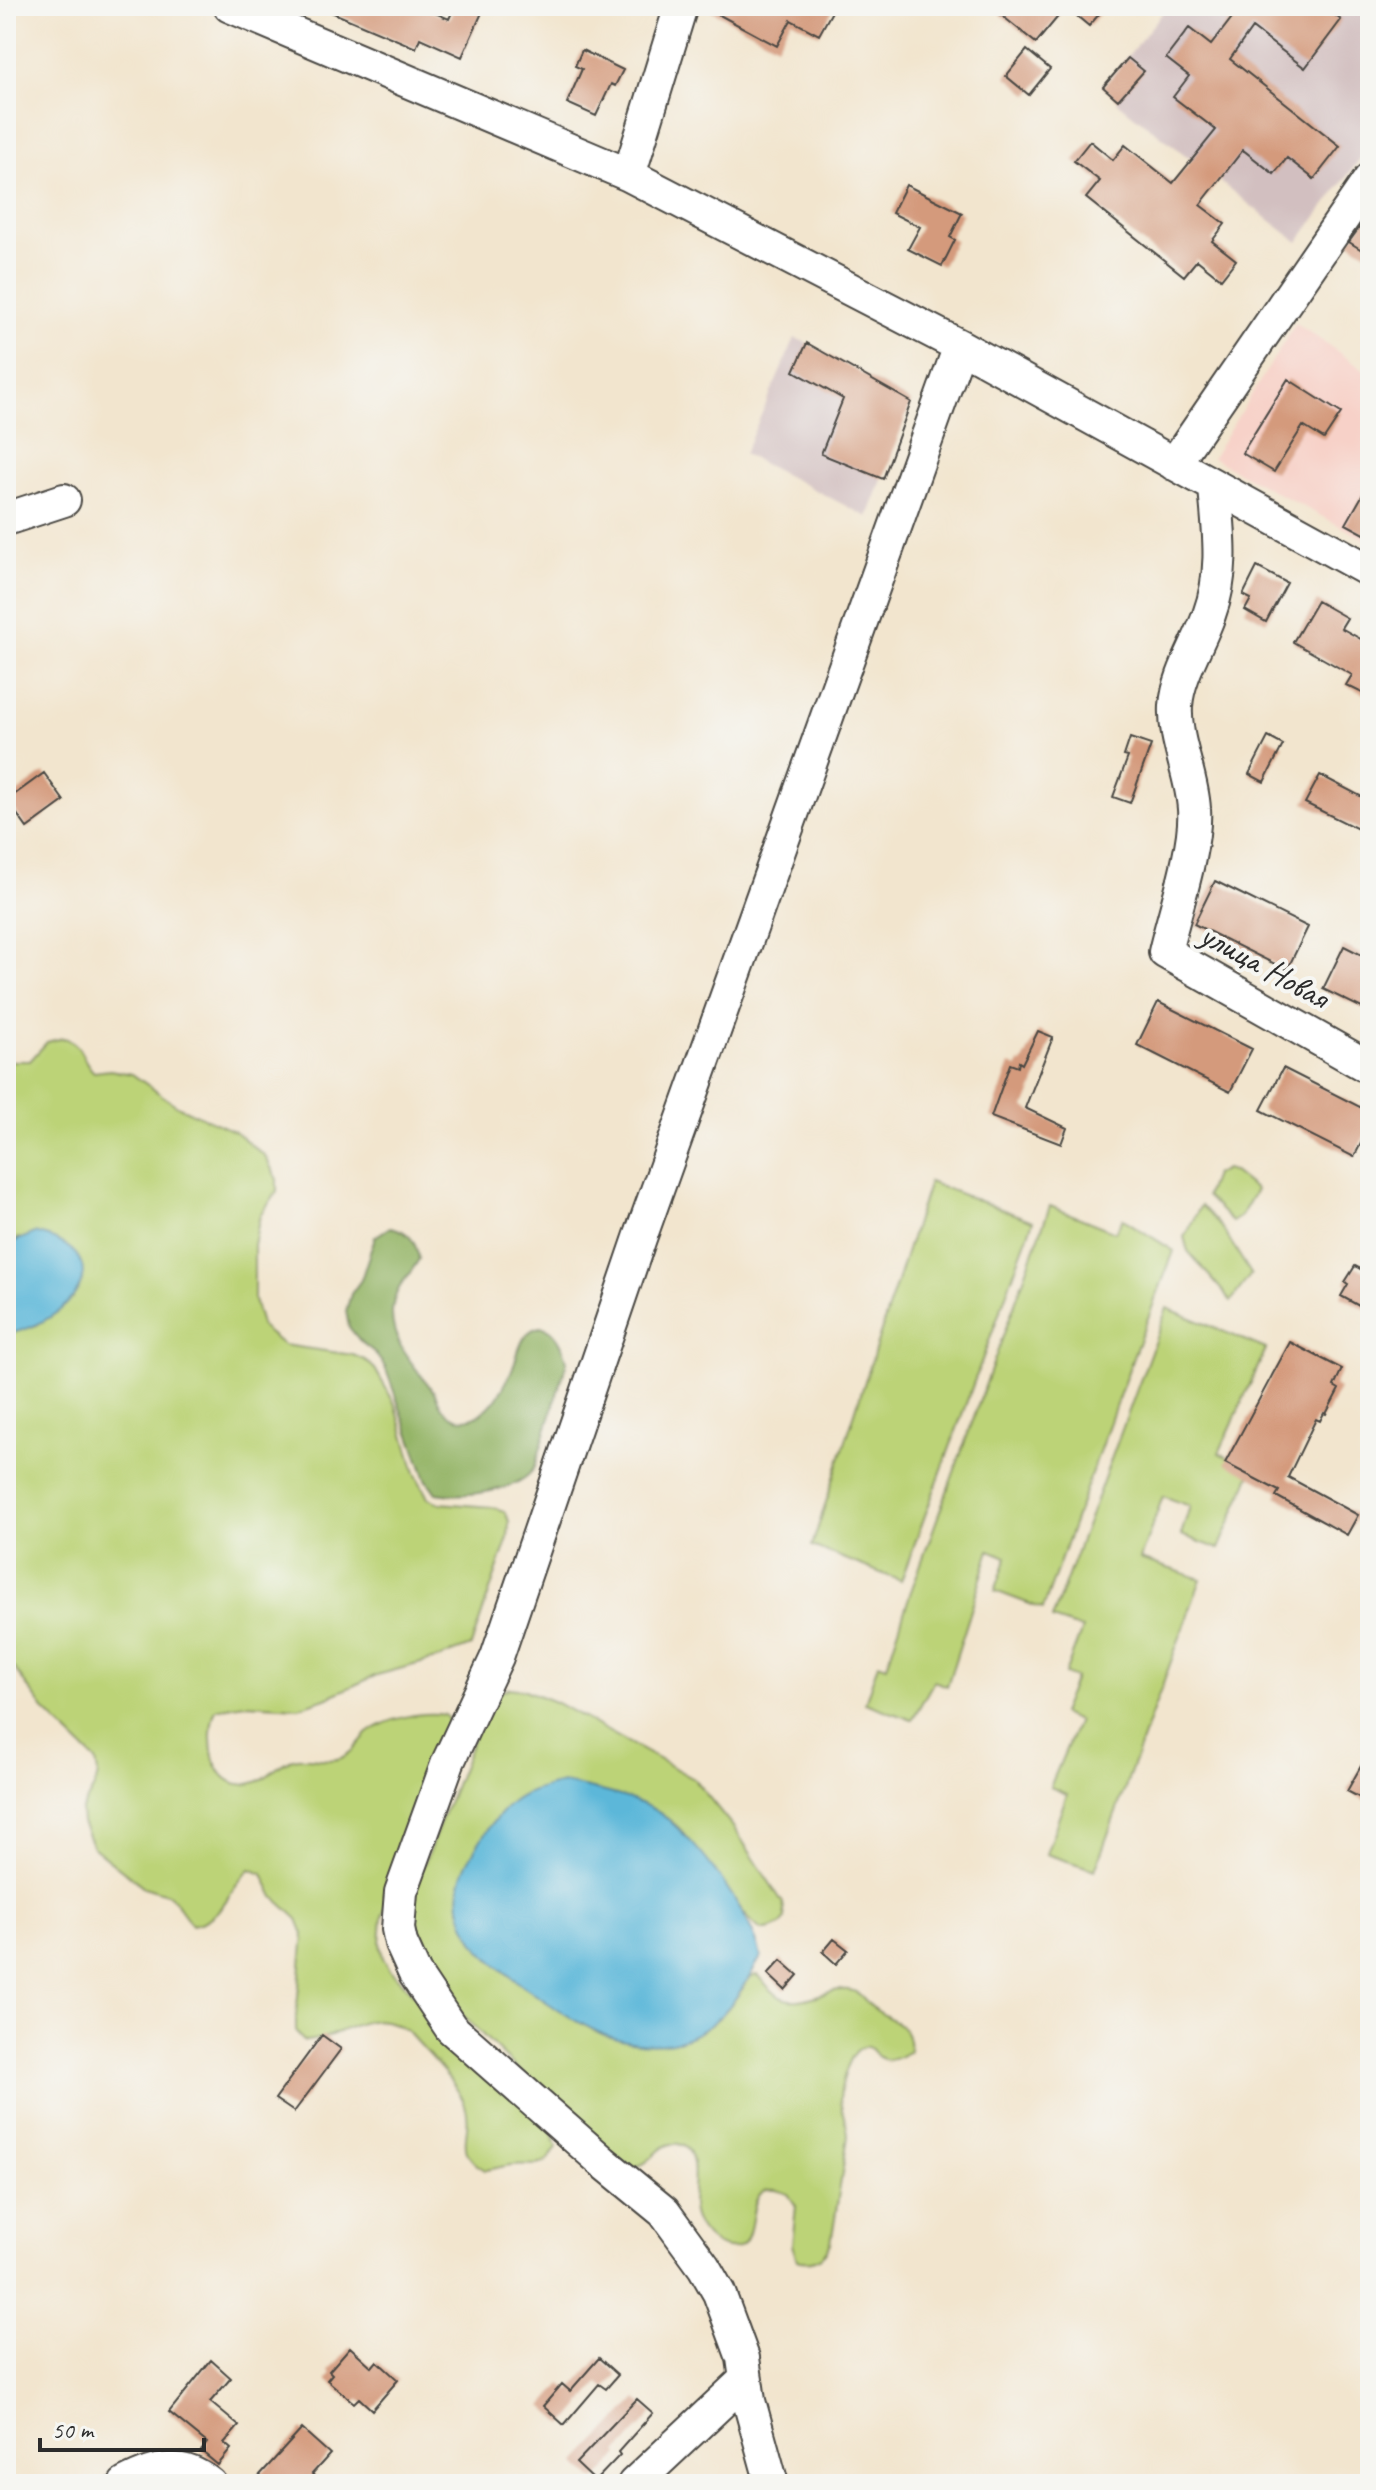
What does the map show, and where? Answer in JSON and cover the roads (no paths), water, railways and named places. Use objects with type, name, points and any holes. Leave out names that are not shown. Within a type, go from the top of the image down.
[{"type":"street","points":[[230,6],[629,175],[960,346],[1370,571]]},
{"type":"street","points":[[629,175],[681,6]]},
{"type":"street","points":[[1174,464],[1369,182]]},
{"type":"street","points":[[772,2484],[749,2401],[743,2358],[719,2293],[687,2240],[664,2212],[451,2028],[415,1974],[401,1943],[398,1929],[401,1892],[448,1762],[497,1657],[640,1238],[960,346]]},
{"type":"street","name":"улица Новая","points":[[1215,488],[1221,548],[1220,577],[1210,614],[1178,690],[1176,704],[1176,722],[1193,795],[1194,830],[1165,952],[1370,1068]]},
{"type":"street","points":[[6,519],[64,500]]},
{"type":"street","points":[[634,2484],[746,2379]]},
{"type":"street","points":[[125,2484],[177,2467],[192,2470],[210,2484]]},
{"type":"water","points":[[35,1233],[63,1244],[78,1257],[83,1273],[78,1289],[67,1304],[29,1328],[6,1334],[6,1245]]},
{"type":"water","points":[[564,1783],[632,1800],[668,1819],[702,1854],[734,1897],[756,1940],[761,1957],[732,2003],[702,2031],[680,2040],[650,2044],[620,2040],[597,2031],[523,1986],[491,1960],[470,1934],[459,1896],[464,1870],[477,1846],[507,1806],[525,1794]]}]
